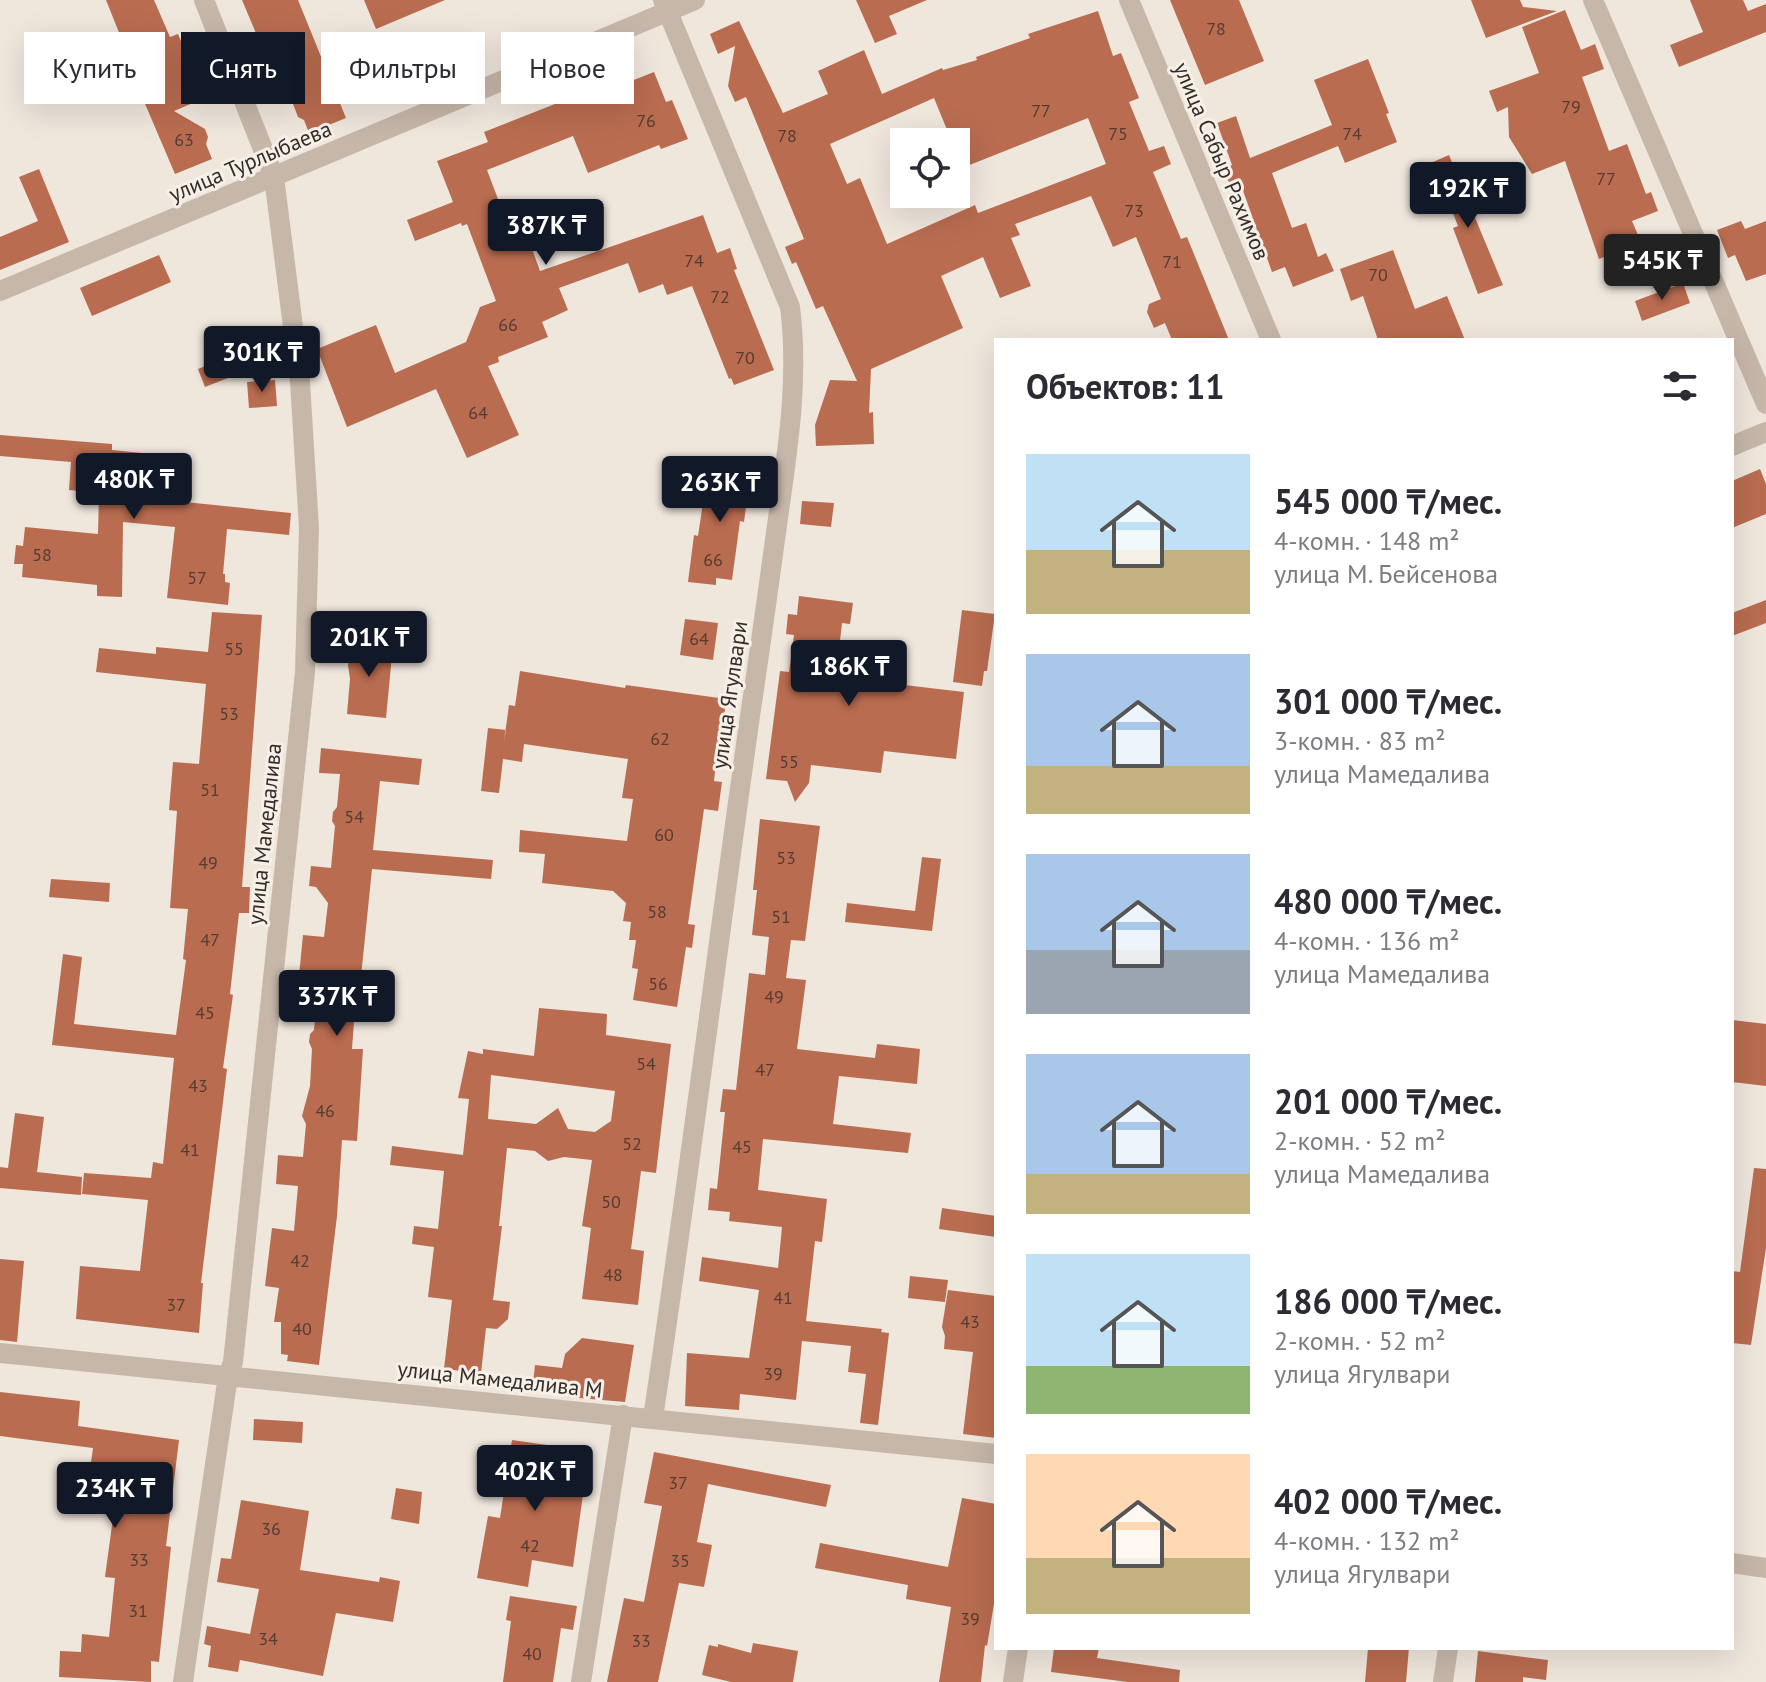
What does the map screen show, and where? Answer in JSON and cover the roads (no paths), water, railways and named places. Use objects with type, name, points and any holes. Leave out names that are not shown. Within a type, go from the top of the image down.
[{"type":"street","name":"улица Мамедалива","points":[[183,1682],[228,1376],[233,1362],[250,1210],[305,672],[309,528],[300,382],[274,177],[204,0]]},
{"type":"street","name":"улица Турлыбаева","points":[[0,291],[274,177],[666,6],[695,0]]},
{"type":"street","name":"улица Сабыр Рахимов","points":[[1129,0],[1270,338]]},
{"type":"street","points":[[1593,0],[1766,404]]},
{"type":"street","name":"улица Ягулвари","points":[[653,1418],[685,1204],[794,387],[790,307],[666,6]]},
{"type":"street","points":[[1734,445],[1766,432]]},
{"type":"street","name":"улица Мамедалива М","points":[[0,1353],[994,1454]]},
{"type":"street","points":[[581,1682],[623,1415]]},
{"type":"street","points":[[1734,1563],[1766,1568]]},
{"type":"street","points":[[1013,1682],[1018,1650]]},
{"type":"street","points":[[1443,1682],[1448,1650]]}]
